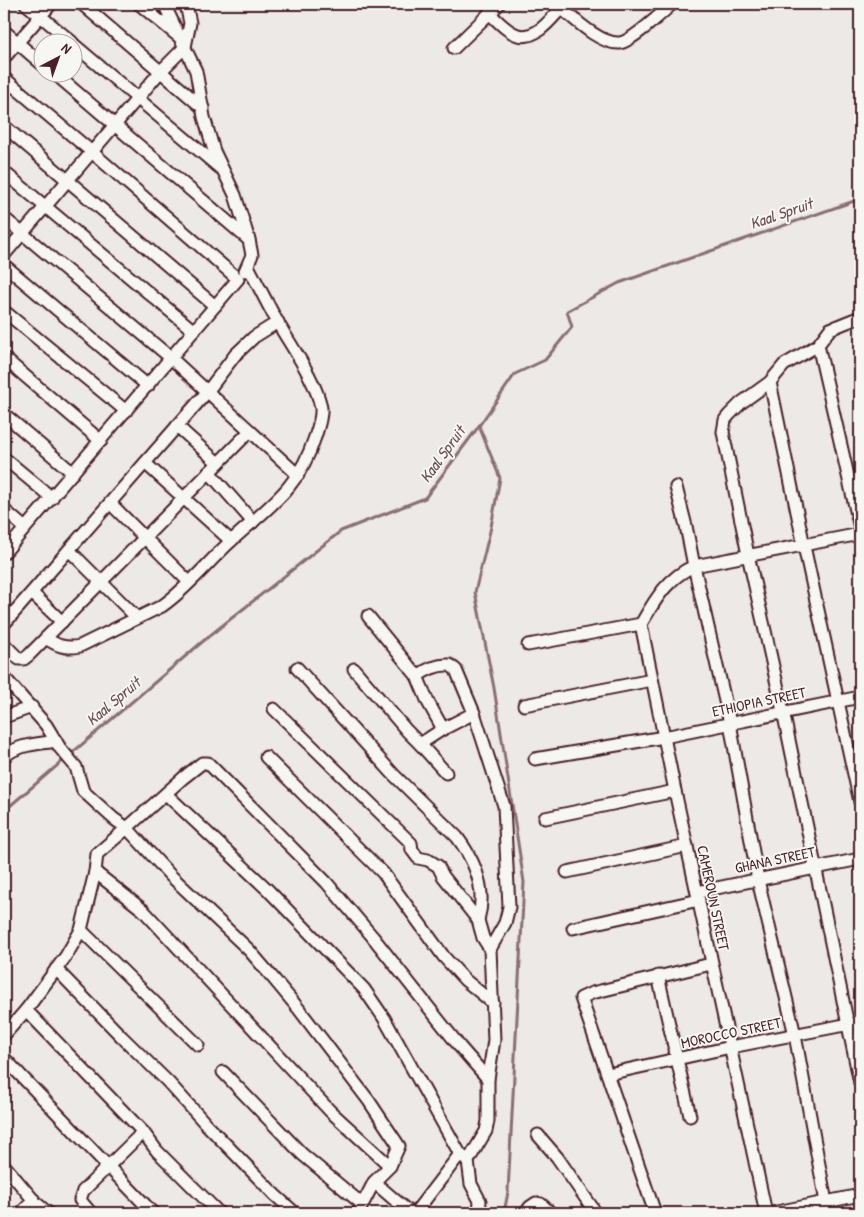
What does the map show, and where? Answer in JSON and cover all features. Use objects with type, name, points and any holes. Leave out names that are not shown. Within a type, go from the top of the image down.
[{"type":"street","points":[[26,4],[59,32]]},
{"type":"street","points":[[4,58],[51,4]]},
{"type":"street","points":[[82,4],[203,108]]},
{"type":"street","points":[[139,4],[183,43]]},
{"type":"street","points":[[4,553],[238,279],[248,266],[252,255],[234,195],[214,151],[196,71],[164,4]]},
{"type":"street","points":[[4,255],[115,126],[183,43],[190,23],[186,4]]},
{"type":"street","points":[[454,48],[498,4]]},
{"type":"street","points":[[489,13],[517,35],[528,36],[538,32],[560,5],[605,42],[621,43],[649,25],[672,4]]},
{"type":"street","points":[[4,31],[32,55]]},
{"type":"street","points":[[82,51],[224,171]]},
{"type":"street","points":[[4,78],[93,152],[238,279]]},
{"type":"street","points":[[64,82],[249,240]]},
{"type":"street","points":[[4,126],[215,306]]},
{"type":"street","points":[[4,172],[194,331]]},
{"type":"street","points":[[4,218],[170,358],[298,475]]},
{"type":"street","points":[[4,265],[148,386]]},
{"type":"street","points":[[46,638],[60,646],[70,648],[80,646],[162,606],[174,597],[286,491],[298,475],[313,444],[321,417],[321,407],[304,368],[248,266]]},
{"type":"street","points":[[4,311],[126,411]]},
{"type":"street","points":[[860,317],[830,329],[818,344],[784,365],[770,382],[741,403],[729,416],[723,427],[748,555],[783,711],[860,1083]]},
{"type":"street","points":[[4,624],[207,392],[241,349],[254,337],[278,322]]},
{"type":"street","points":[[818,344],[860,528]]},
{"type":"street","points":[[4,358],[101,441]]},
{"type":"street","points":[[770,382],[860,802]]},
{"type":"street","points":[[4,414],[73,473]]},
{"type":"street","points":[[177,426],[218,463]]},
{"type":"street","points":[[4,644],[17,658],[24,659],[250,431]]},
{"type":"street","points":[[4,458],[52,498]]},
{"type":"street","points":[[145,463],[231,541]]},
{"type":"street","points":[[209,472],[252,522]]},
{"type":"street","points":[[676,487],[730,723],[758,880],[795,1035],[828,1213]]},
{"type":"street","points":[[110,503],[189,582]]},
{"type":"street","points":[[4,510],[25,528]]},
{"type":"street","points":[[528,645],[641,624],[670,581],[694,566],[860,534]]},
{"type":"street","points":[[69,550],[137,618]]},
{"type":"street","points":[[32,592],[62,622]]},
{"type":"street","points":[[368,616],[417,676],[428,702],[443,729]]},
{"type":"street","name":"CAMEROUN STREET","points":[[641,624],[711,964],[731,1047],[766,1213]]},
{"type":"street","points":[[415,1213],[486,1131],[488,1121],[488,1079],[494,1040],[493,1003],[490,984],[490,949],[505,923],[509,907],[504,806],[474,713],[456,670],[450,665],[437,666],[417,676]]},
{"type":"street","points":[[297,668],[353,731],[457,837],[465,848],[476,868],[481,911],[478,920]]},
{"type":"street","points":[[354,669],[446,773]]},
{"type":"street","points":[[4,677],[46,724],[58,744],[76,767],[83,791],[127,828],[170,875],[249,950],[298,1008],[369,1101],[396,1141],[398,1148],[390,1166],[374,1182],[360,1209],[302,1154],[223,1072]]},
{"type":"street","points":[[524,705],[652,680]]},
{"type":"street","name":"ETHIOPIA STREET","points":[[535,759],[664,737],[860,696]]},
{"type":"street","points":[[4,717],[32,707]]},
{"type":"street","points":[[274,709],[411,843],[412,850],[418,858],[428,860],[438,866],[443,876],[478,920],[483,938],[490,949]]},
{"type":"street","points":[[420,744],[443,729],[474,713]]},
{"type":"street","points":[[4,757],[13,750],[23,747],[58,744]]},
{"type":"street","points":[[266,757],[383,873],[444,957],[465,980],[493,1003]]},
{"type":"street","points":[[4,1036],[26,1010],[82,930],[95,872],[96,854],[202,763],[206,762],[212,765],[326,882],[488,1079]]},
{"type":"street","points":[[545,818],[675,791]]},
{"type":"street","points":[[166,794],[267,889],[364,989],[384,1018],[464,1158],[470,1184],[480,1201],[479,1213]]},
{"type":"street","points":[[567,872],[687,846]]},
{"type":"street","name":"GHANA STREET","points":[[573,928],[758,880],[860,859]]},
{"type":"street","points":[[95,872],[143,910],[330,1111],[390,1166]]},
{"type":"street","points":[[82,930],[198,1045]]},
{"type":"street","points":[[655,1213],[582,998],[592,993],[711,964]]},
{"type":"street","points":[[56,969],[168,1082],[275,1195],[295,1213]]},
{"type":"street","points":[[658,976],[690,1116]]},
{"type":"street","points":[[26,1010],[143,1132],[157,1151],[219,1213]]},
{"type":"street","name":"MOROCCO STREET","points":[[608,1074],[731,1047],[860,1022]]},
{"type":"street","points":[[4,1058],[153,1213]]},
{"type":"street","points":[[91,1213],[81,1202],[81,1194],[143,1132]]},
{"type":"street","points":[[538,1135],[557,1157],[596,1213]]},
{"type":"street","points":[[4,1165],[34,1200],[48,1213]]},
{"type":"street","points":[[374,1182],[410,1213]]},
{"type":"street","points":[[772,1213],[860,1195]]},
{"type":"street","points":[[21,1213],[34,1200]]},
{"type":"street","points":[[526,1213],[536,1203],[541,1204],[552,1213]]},
{"type":"waterway","name":"Kaal Spruit","points":[[4,811],[208,637],[341,531],[425,498],[515,374],[545,360],[572,327],[567,311],[619,283],[860,199]]},
{"type":"waterway","points":[[479,426],[500,478],[491,527],[475,592],[494,688],[524,882],[508,1192],[504,1213]]}]
